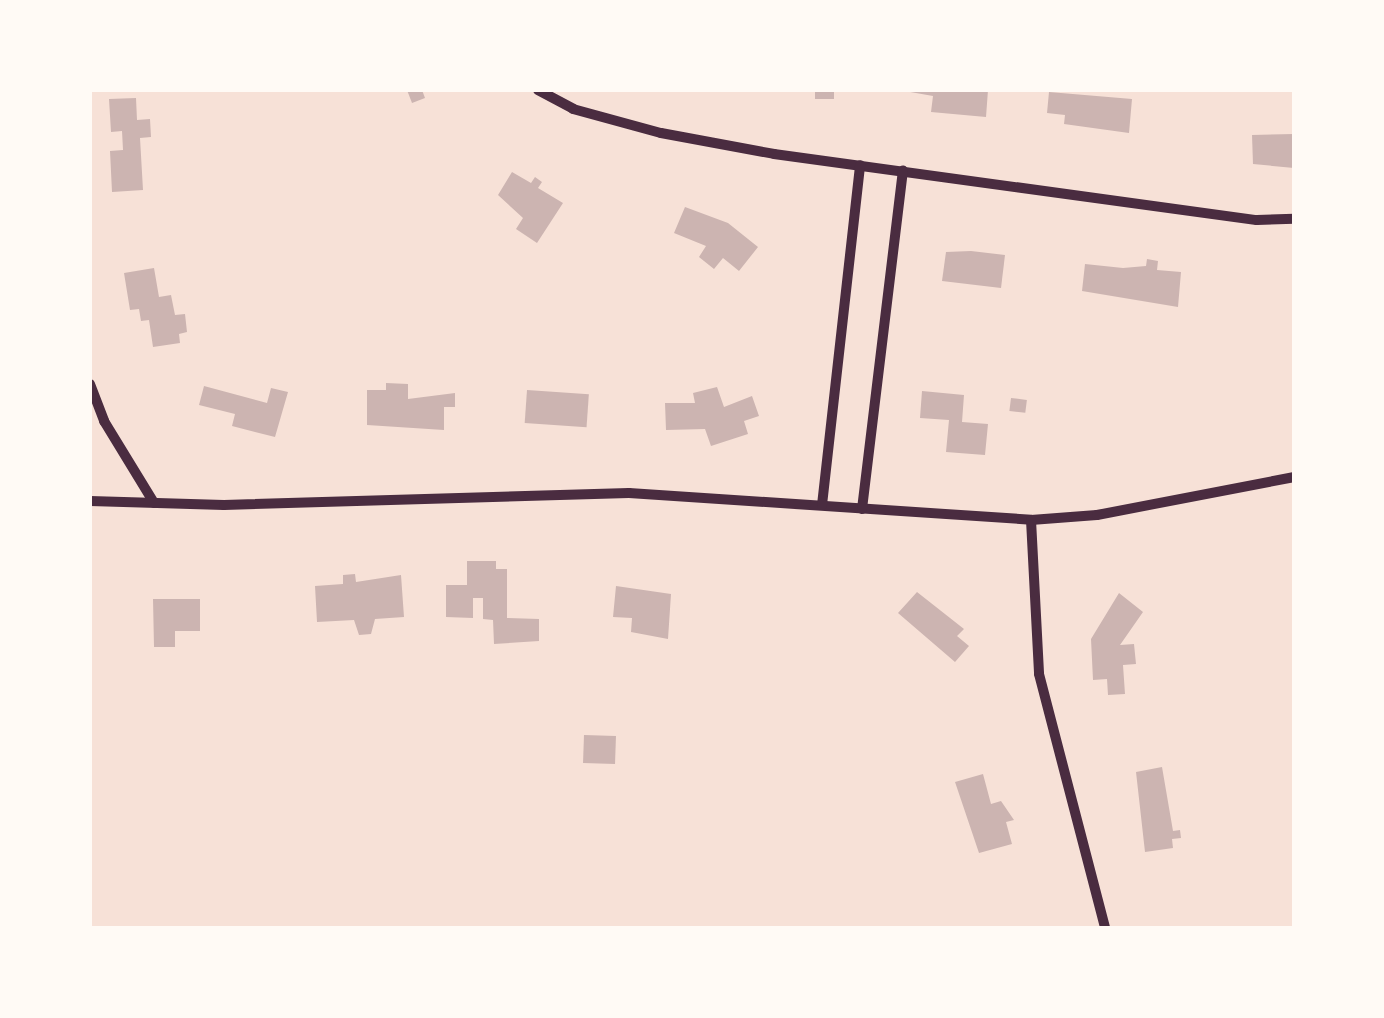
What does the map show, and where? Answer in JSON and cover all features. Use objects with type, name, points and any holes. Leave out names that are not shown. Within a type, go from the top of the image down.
[{"type":"street","points":[[538,90],[573,109],[661,133],[1257,220],[1294,219]]},
{"type":"street","points":[[822,506],[860,165]]},
{"type":"street","points":[[862,509],[903,170]]},
{"type":"street","points":[[90,384],[104,421],[154,503]]},
{"type":"street","points":[[90,502],[629,493],[1031,520],[1098,515],[1294,478]]},
{"type":"street","points":[[1031,520],[1038,674],[1105,928]]},
{"type":"building","points":[[407,90],[422,90],[425,98],[412,103]]},
{"type":"building","points":[[815,90],[834,90],[834,99],[815,99]]},
{"type":"building","points":[[899,90],[988,90],[986,117],[931,112],[933,96]]},
{"type":"building","points":[[1049,92],[1132,99],[1129,133],[1064,124],[1065,115],[1047,113]]},
{"type":"building","points":[[136,98],[137,120],[150,119],[151,137],[140,138],[143,190],[112,192],[110,151],[123,150],[122,131],[111,132],[109,99]]},
{"type":"building","points":[[1294,134],[1294,168],[1253,164],[1252,135]]},
{"type":"building","points":[[512,172],[531,183],[535,177],[542,182],[538,188],[563,203],[537,243],[516,229],[523,218],[498,195]]},
{"type":"building","points":[[685,207],[728,223],[758,247],[739,271],[723,258],[714,269],[699,257],[706,246],[674,233]]},
{"type":"building","points":[[946,252],[1005,255],[1001,288],[942,281]]},
{"type":"building","points":[[1147,259],[1158,261],[1157,270],[1181,272],[1178,307],[1082,291],[1085,264],[1123,268],[1146,266]]},
{"type":"building","points":[[154,268],[159,297],[171,295],[175,315],[185,314],[187,332],[179,334],[180,343],[153,347],[149,320],[141,321],[139,309],[130,310],[124,273]]},
{"type":"building","points":[[386,383],[408,384],[408,399],[455,393],[455,407],[444,407],[444,430],[367,425],[367,390],[386,390]]},
{"type":"building","points":[[204,386],[267,403],[271,388],[288,392],[275,437],[232,426],[235,414],[199,405]]},
{"type":"building","points":[[717,387],[724,407],[752,396],[759,416],[744,421],[748,434],[711,446],[705,429],[666,430],[665,403],[695,403],[693,393]]},
{"type":"building","points":[[527,390],[589,394],[587,427],[525,423]]},
{"type":"building","points":[[922,391],[964,395],[962,422],[988,424],[985,455],[946,452],[949,420],[920,418]]},
{"type":"building","points":[[1011,398],[1027,400],[1025,413],[1009,411]]},
{"type":"building","points":[[467,561],[496,561],[496,569],[507,569],[507,618],[539,619],[539,641],[494,644],[493,620],[483,619],[483,598],[473,598],[473,618],[446,617],[446,585],[467,585]]},
{"type":"building","points":[[355,574],[356,582],[401,575],[404,617],[375,619],[371,634],[359,635],[354,620],[317,622],[315,586],[343,584],[343,575]]},
{"type":"building","points":[[616,586],[671,594],[668,639],[631,632],[632,618],[613,617]]},
{"type":"building","points":[[917,592],[964,629],[957,636],[969,646],[955,662],[898,613]]},
{"type":"building","points":[[1119,593],[1143,612],[1120,645],[1134,644],[1136,664],[1123,665],[1125,694],[1108,695],[1107,679],[1093,680],[1091,639]]},
{"type":"building","points":[[153,599],[200,599],[200,631],[175,631],[175,647],[154,647]]},
{"type":"building","points":[[584,735],[616,736],[615,764],[583,763]]},
{"type":"building","points":[[1162,767],[1173,831],[1180,830],[1181,838],[1172,839],[1173,848],[1145,852],[1136,772]]},
{"type":"building","points":[[983,774],[991,804],[1001,801],[1014,820],[1006,822],[1012,844],[979,853],[955,782]]}]
